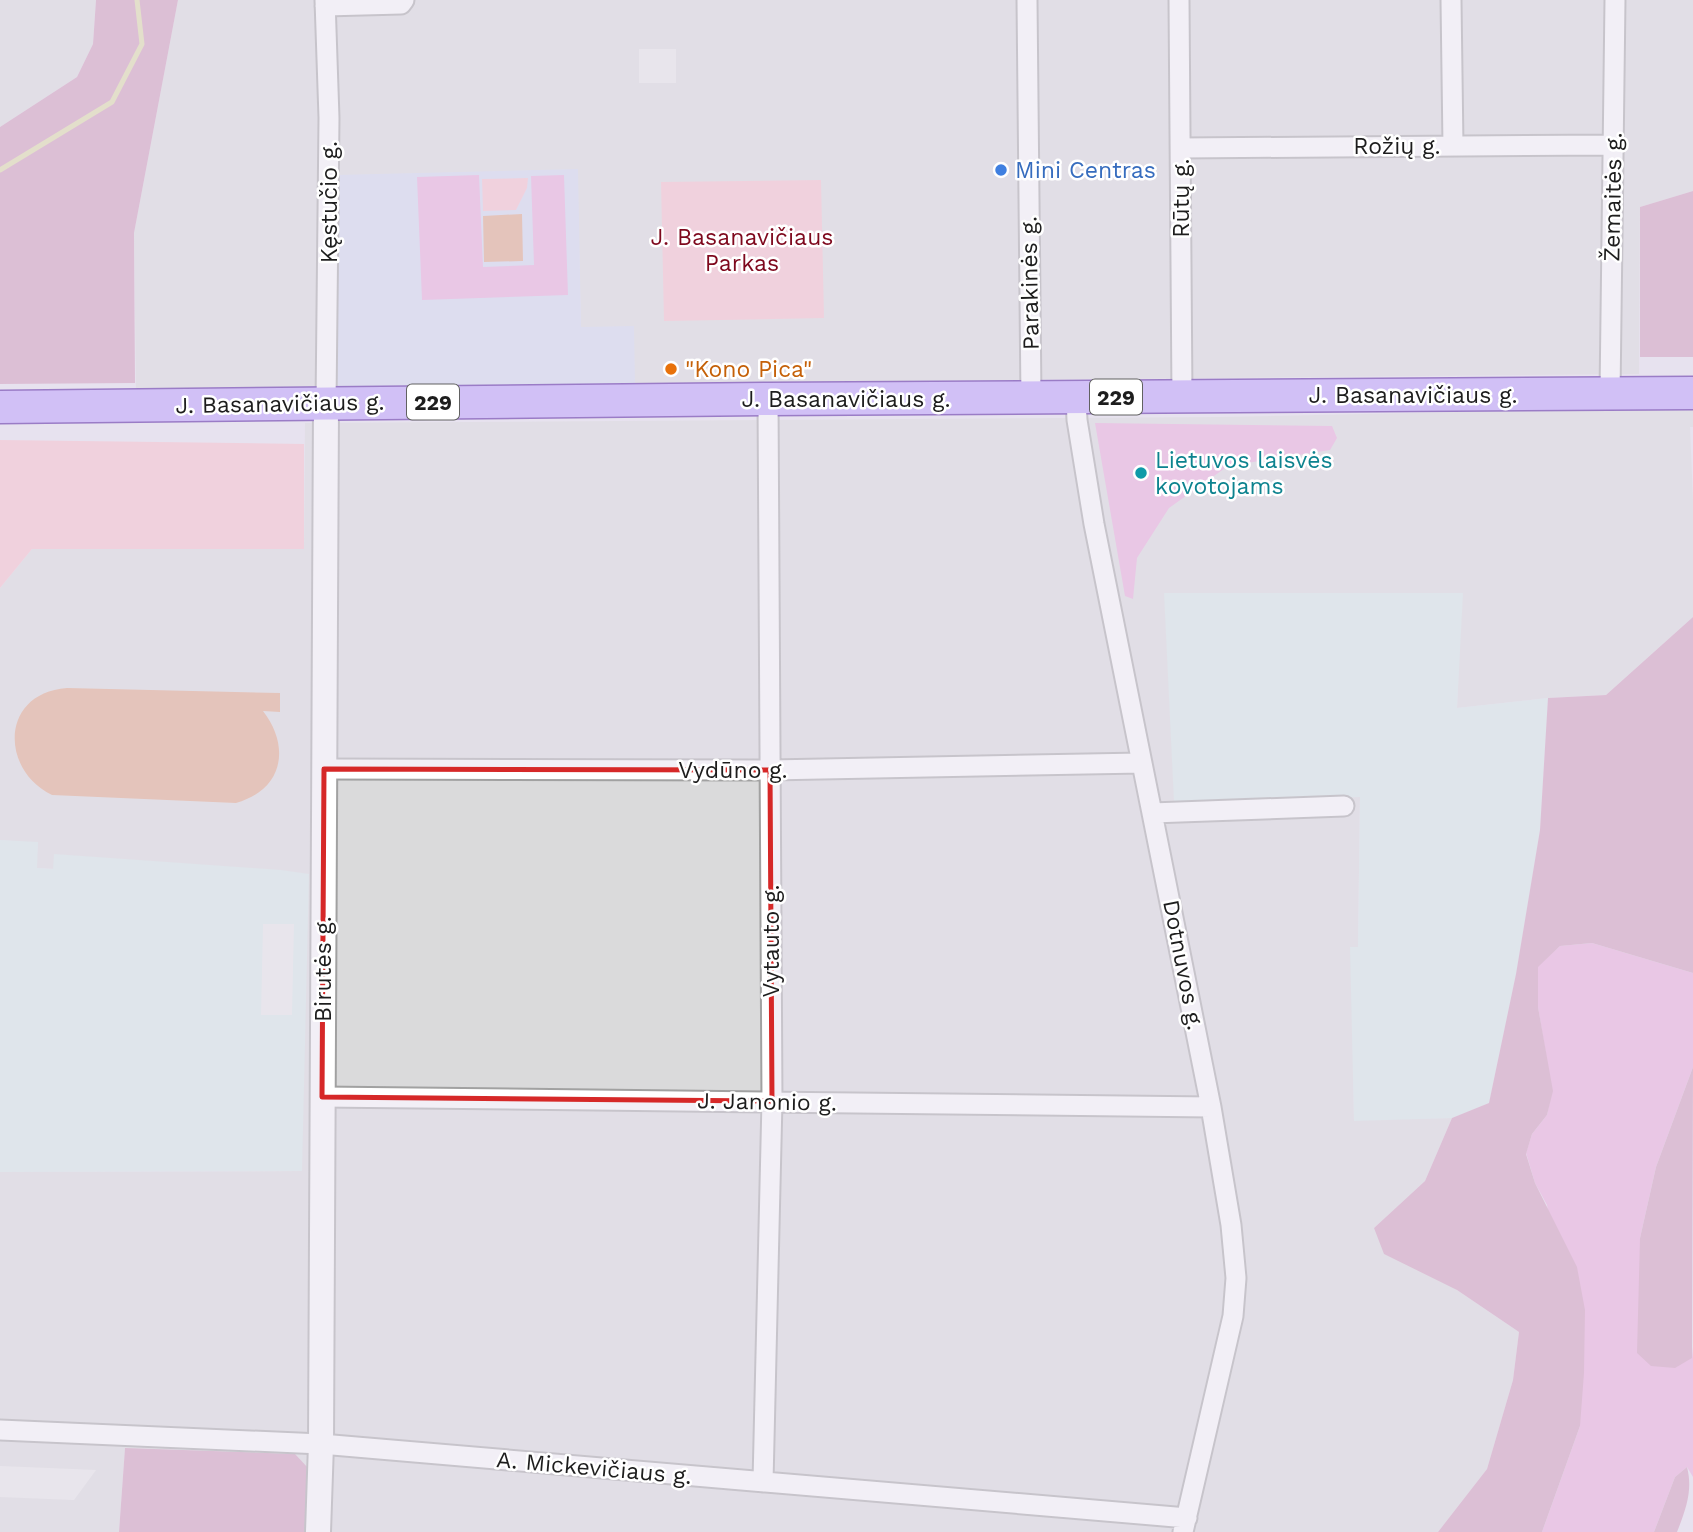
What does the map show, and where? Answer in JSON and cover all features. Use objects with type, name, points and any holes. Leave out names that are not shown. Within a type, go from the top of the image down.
[{"type":"main road","name":"J. Basanavičiaus g.","points":[[0,407],[1693,393]]},
{"type":"street","points":[[325,3],[401,4],[404,0]]},
{"type":"street","name":"Parakinės g.","points":[[1027,0],[1031,398]]},
{"type":"street","name":"Rūtų g.","points":[[1179,0],[1182,397]]},
{"type":"street","points":[[1451,0],[1453,146]]},
{"type":"street","name":"Žemaitės g.","points":[[1610,394],[1615,0]]},
{"type":"street","name":"Kęstučio g.","points":[[325,3],[329,118],[326,405]]},
{"type":"street","name":"Rožių g.","points":[[1181,148],[1614,145]]},
{"type":"street","name":"Dotnuvos g.","points":[[1076,398],[1077,420],[1094,524],[1211,1107],[1231,1225],[1235,1291],[1233,1316],[1185,1525]]},
{"type":"street","name":"Vytauto g.","points":[[763,1482],[772,1101],[768,399]]},
{"type":"street","name":"Birutės g.","points":[[318,1532],[321,1444],[326,405]]},
{"type":"street","name":"Vydūno g.","points":[[324,769],[770,770],[1142,763]]},
{"type":"street","points":[[1152,813],[1344,806]]},
{"type":"street","name":"J. Janonio g.","points":[[322,1097],[1211,1107]]},
{"type":"street","name":"A. Mickevičiaus g.","points":[[0,1430],[321,1444],[763,1482],[1185,1525]]},
{"type":"highlighted area","points":[[324,769],[770,770],[772,1101],[322,1097]]},
{"type":"shaded area","points":[[0,0],[96,0],[93,44],[77,77],[0,127]]},
{"type":"shaded area","points":[[96,0],[178,0],[134,233],[135,383],[0,384],[0,127],[77,77],[93,44]]},
{"type":"shaded area","points":[[178,0],[1693,0],[1693,191],[1640,207],[1639,374],[635,386],[581,328],[577,169],[334,393],[136,392],[134,233]]},
{"type":"shaded area","points":[[639,49],[676,49],[676,83],[639,83]]},
{"type":"shaded area","points":[[578,169],[581,327],[634,326],[635,386],[334,393],[336,175]]},
{"type":"shaded area","points":[[479,175],[483,267],[534,265],[531,176],[564,175],[568,295],[422,300],[417,177]]},
{"type":"shaded area","points":[[1693,191],[1693,357],[1640,357],[1640,207]]},
{"type":"shaded area","points":[[522,214],[523,261],[484,262],[483,216]]},
{"type":"shaded area","points":[[1693,407],[1693,427],[1690,427],[1693,617],[1606,695],[1457,708],[1462,593],[1174,802],[1360,797],[1358,947],[1351,947],[1354,1120],[1452,1118],[1425,1181],[1374,1228],[1519,1332],[1513,1380],[1487,1469],[1438,1532],[307,1532],[295,1454],[125,1449],[119,1532],[0,1532],[0,1172],[302,1171],[54,855],[54,869],[36,868],[38,843],[0,840],[0,588],[32,549],[304,549],[305,423],[1220,417]]},
{"type":"shaded area","points":[[1095,423],[1332,426],[1337,438],[1330,450],[1228,466],[1169,508],[1137,558],[1133,599],[1125,596]]},
{"type":"shaded area","points":[[1164,593],[1463,593],[1457,708],[1548,698],[1540,830],[1516,974],[1489,1103],[1452,1118],[1354,1121],[1350,947],[1358,947],[1360,797],[1174,802]]},
{"type":"shaded area","points":[[1693,617],[1693,973],[1592,943],[1560,946],[1538,967],[1538,1007],[1553,1091],[1547,1115],[1532,1134],[1526,1154],[1535,1183],[1577,1267],[1585,1310],[1580,1426],[1542,1532],[1438,1532],[1487,1469],[1513,1380],[1519,1332],[1457,1290],[1384,1254],[1374,1228],[1425,1181],[1452,1118],[1489,1103],[1516,974],[1540,830],[1548,698],[1606,695]]},
{"type":"shaded area","points":[[67,688],[280,693],[280,712],[263,711],[277,739],[278,766],[273,778],[264,788],[252,797],[236,803],[52,795],[35,783],[23,768],[16,751],[15,734],[19,717],[29,703],[45,693]]},
{"type":"shaded area","points":[[0,840],[38,842],[37,868],[53,869],[54,854],[309,874],[302,1171],[0,1172]]},
{"type":"shaded area","points":[[263,924],[294,924],[292,1015],[261,1015]]},
{"type":"shaded area","points":[[1592,943],[1693,973],[1693,1067],[1656,1167],[1640,1238],[1692,1358],[1693,1347],[1693,1477],[1687,1467],[1675,1477],[1654,1532],[1542,1532],[1580,1426],[1547,1205],[1535,1183],[1526,1153],[1532,1134],[1547,1115],[1552,1091],[1538,1007],[1538,966],[1560,946]]},
{"type":"shaded area","points":[[1693,1067],[1692,1358],[1675,1368],[1651,1366],[1637,1353],[1640,1238],[1656,1167]]},
{"type":"shaded area","points":[[125,1448],[295,1454],[309,1469],[307,1532],[119,1532]]},
{"type":"shaded area","points":[[0,1466],[96,1470],[74,1500],[0,1497]]},
{"type":"shaded area","points":[[1687,1467],[1689,1492],[1677,1532],[1654,1532],[1675,1477]]},
{"type":"green space","points":[[528,178],[527,188],[516,210],[483,211],[482,179]]},
{"type":"green space","name":"J. Basanavičiaus Parkas","points":[[821,180],[824,318],[664,321],[661,182]]},
{"type":"green space","points":[[0,440],[304,444],[304,549],[32,549],[0,588]]},
{"type":"waterway","points":[[0,170],[112,102],[142,44],[137,0]]},
{"type":"place","name":"Mini Centras","points":[[1001,170]]},
{"type":"place","name":"\"Kono Pica\"","points":[[671,369]]},
{"type":"place","name":"Lietuvos laisvės kovotojams","points":[[1141,473]]}]
